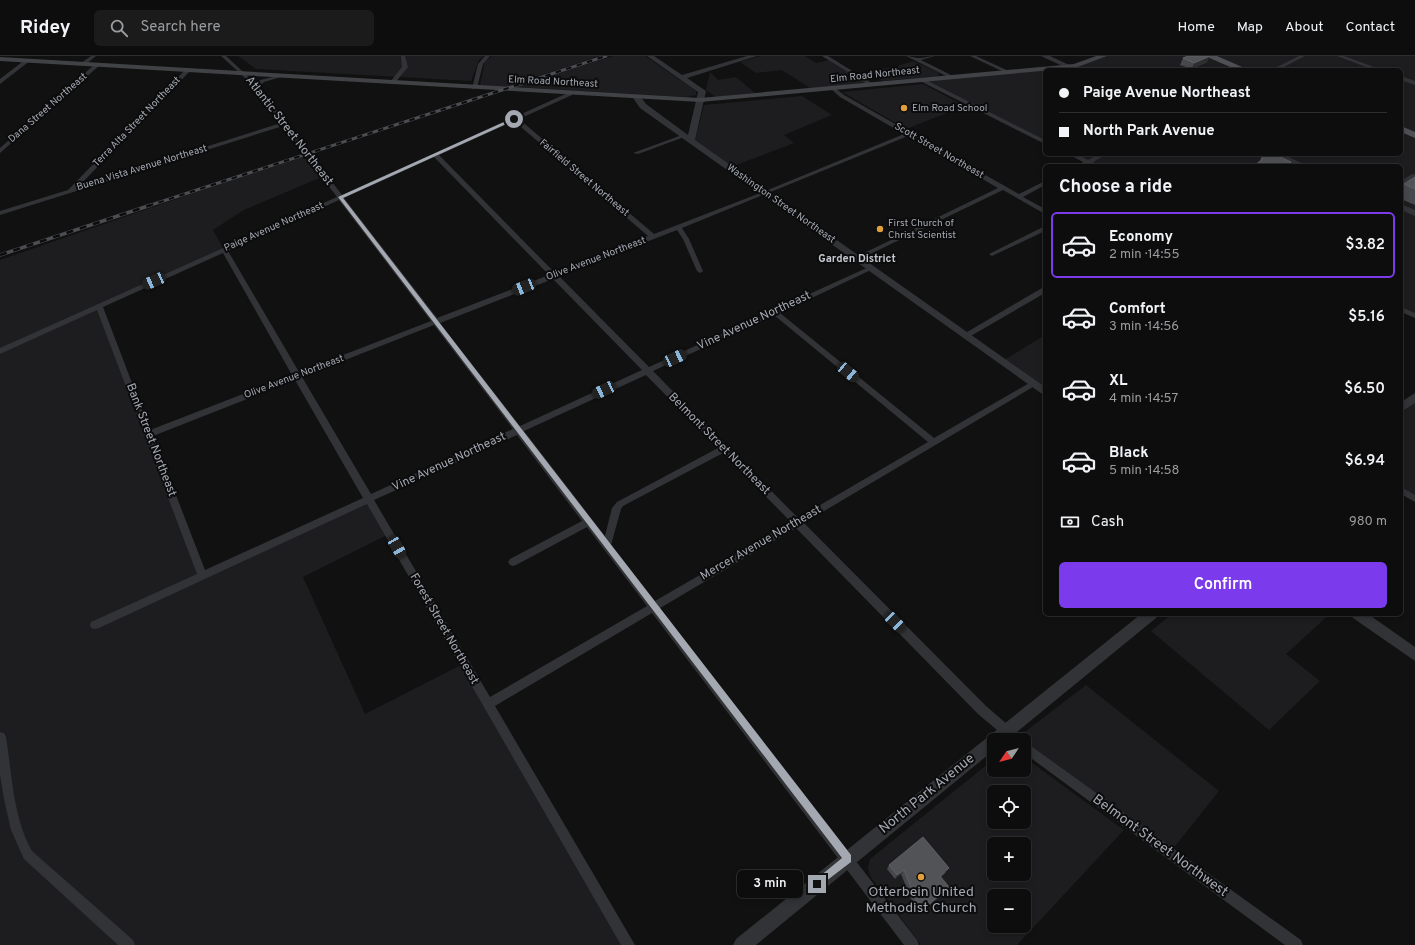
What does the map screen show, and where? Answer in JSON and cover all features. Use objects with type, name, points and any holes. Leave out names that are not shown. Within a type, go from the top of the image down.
[{"type":"main road","name":"Elm Road Northeast","points":[[1047,68],[1082,64],[1103,56]]},
{"type":"main road","points":[[1214,57],[1241,68]]},
{"type":"main road","name":"Elm Road Northeast","points":[[0,58],[570,94],[700,100],[834,89],[1043,68]]},
{"type":"main road","points":[[1403,130],[1415,135]]},
{"type":"street","points":[[83,64],[94,56]]},
{"type":"street","name":"Atlantic Street Northeast","points":[[222,56],[244,74],[285,124],[848,858],[912,945]]},
{"type":"street","points":[[392,83],[405,67],[403,56]]},
{"type":"street","points":[[474,88],[481,64],[488,56]]},
{"type":"street","points":[[650,56],[702,91]]},
{"type":"street","points":[[682,77],[754,56]]},
{"type":"street","points":[[824,56],[872,85]]},
{"type":"street","points":[[908,56],[952,77]]},
{"type":"street","points":[[917,60],[933,56]]},
{"type":"street","points":[[972,56],[1008,72]]},
{"type":"street","points":[[1044,56],[1072,68]]},
{"type":"street","points":[[1278,68],[1303,56]]},
{"type":"street","points":[[1338,56],[1375,68]]},
{"type":"street","points":[[0,82],[28,60]]},
{"type":"street","name":"Dana Street Northeast","points":[[0,151],[97,65]]},
{"type":"street","name":"Terra Alta Street Northeast","points":[[70,191],[188,70]]},
{"type":"street","points":[[636,152],[688,138],[700,100],[706,70]]},
{"type":"street","points":[[256,87],[262,81],[279,76]]},
{"type":"street","points":[[1403,79],[1415,83]]},
{"type":"street","points":[[922,80],[1043,141]]},
{"type":"street","name":"Scott Street Northeast","points":[[834,89],[842,96],[1043,211]]},
{"type":"street","name":"Paige Avenue Northeast","points":[[0,351],[570,94]]},
{"type":"street","name":"Washington Street Northeast","points":[[637,98],[643,106],[1043,391]]},
{"type":"street","name":"Fairfield Street Northeast","points":[[514,119],[653,237]]},
{"type":"street","name":"Buena Vista Avenue Northeast","points":[[0,213],[285,124]]},
{"type":"street","name":"Olive Avenue Northeast","points":[[149,434],[765,193],[908,134]]},
{"type":"street","name":"Belmont Street Northeast","points":[[434,155],[982,710],[1009,733]]},
{"type":"street","points":[[1075,156],[1092,164]]},
{"type":"street","points":[[1084,164],[1100,156]]},
{"type":"street","points":[[1280,156],[1299,164]]},
{"type":"street","points":[[1403,184],[1415,176]]},
{"type":"street","points":[[1018,197],[1043,184]]},
{"type":"street","points":[[858,258],[1003,188]]},
{"type":"street","points":[[1403,208],[1415,213]]},
{"type":"street","points":[[678,227],[684,235],[700,271]]},
{"type":"street","points":[[992,254],[1043,229]]},
{"type":"street","name":"Forest Street Northeast","points":[[224,250],[628,945]]},
{"type":"street","name":"Vine Avenue Northeast","points":[[95,625],[871,268]]},
{"type":"street","points":[[966,335],[1043,291]]},
{"type":"street","name":"Bank Street Northeast","points":[[99,307],[202,575]]},
{"type":"street","points":[[1403,311],[1415,316]]},
{"type":"street","points":[[775,312],[933,442]]},
{"type":"street","name":"Mercer Avenue Northeast","points":[[488,704],[796,522],[1034,384]]},
{"type":"street","points":[[1403,406],[1415,397]]},
{"type":"street","points":[[607,544],[617,508],[620,504],[724,449]]},
{"type":"street","points":[[1403,491],[1415,499]]},
{"type":"street","points":[[513,562],[589,522]]},
{"type":"street","name":"North Park Avenue","points":[[1013,733],[1149,616]]},
{"type":"street","points":[[1361,616],[1415,655]]},
{"type":"street","points":[[0,737],[16,830],[22,846],[28,855],[128,945]]},
{"type":"street","name":"Belmont Street Northwest","points":[[1031,751],[1296,945]]},
{"type":"street","name":"North Park Avenue","points":[[742,945],[848,858],[987,753]]},
{"type":"shaded area","points":[[238,56],[484,56],[479,60],[471,81],[256,69]]},
{"type":"shaded area","points":[[492,56],[599,56],[506,87],[480,85],[485,61]]},
{"type":"shaded area","points":[[613,56],[645,56],[696,91],[696,95],[687,97],[515,87]]},
{"type":"shaded area","points":[[761,56],[805,56],[816,63],[829,60],[865,83],[810,88],[782,70],[756,73],[740,62]]},
{"type":"shaded area","points":[[1103,56],[1415,56],[1415,316],[1403,311],[1403,164],[1093,164],[1075,156],[1403,156],[1403,68],[1046,68],[1067,66]]},
{"type":"shaded area","points":[[913,61],[939,73],[938,76],[883,81],[868,71],[895,67]]},
{"type":"shaded area","points":[[1043,68],[1043,141],[922,80]]},
{"type":"shaded area","points":[[710,72],[718,80],[736,77],[755,93],[716,97],[706,90]]},
{"type":"shaded area","points":[[923,84],[965,106],[906,129],[842,92]]},
{"type":"shaded area","points":[[802,96],[832,115],[784,135],[794,143],[731,167],[695,141],[704,105]]},
{"type":"shaded area","points":[[307,154],[324,176],[244,210],[213,230],[224,250],[99,307],[202,574],[369,499],[389,534],[303,577],[365,714],[465,663],[628,945],[0,945],[0,260]]},
{"type":"shaded area","points":[[1043,336],[1043,388],[1004,360]]},
{"type":"shaded area","points":[[1415,397],[1415,499],[1403,491],[1403,406]]},
{"type":"shaded area","points":[[1170,616],[1328,616],[1286,654],[1320,681],[1269,730],[1151,631]]},
{"type":"shaded area","points":[[1086,685],[1219,791],[1172,850],[1031,747],[1031,733],[1025,733],[1026,731]]},
{"type":"shaded area","points":[[1031,762],[1124,830],[1031,930],[1031,889],[987,889],[987,933],[1028,933],[1017,945],[921,945],[870,876],[868,867],[870,859],[987,765],[987,777],[1031,777]]},
{"type":"building","points":[[1188,56],[1210,56],[1194,63],[1183,58]]},
{"type":"building","points":[[1263,156],[1278,156],[1291,162],[1288,164],[1256,164],[1262,160]]},
{"type":"building","points":[[1415,177],[1415,189],[1404,184]]},
{"type":"building","name":"Otterbein United Methodist Church","points":[[923,837],[949,868],[940,876],[949,887],[926,907],[917,902],[904,870],[897,875],[889,865]]},
{"type":"railway","points":[[148,206],[606,56]]},
{"type":"railway","points":[[0,255],[151,205]]},
{"type":"place","name":"Elm Road School","points":[[904,108]]},
{"type":"place","name":"First Church of Christ Scientist","points":[[880,229]]},
{"type":"place","name":"Otterbein United Methodist Church","points":[[921,877]]},
{"type":"district","name":"Garden District","points":[[857,259]]},
{"type":"route","points":[[514,119],[341,197],[848,858],[817,884]]}]
